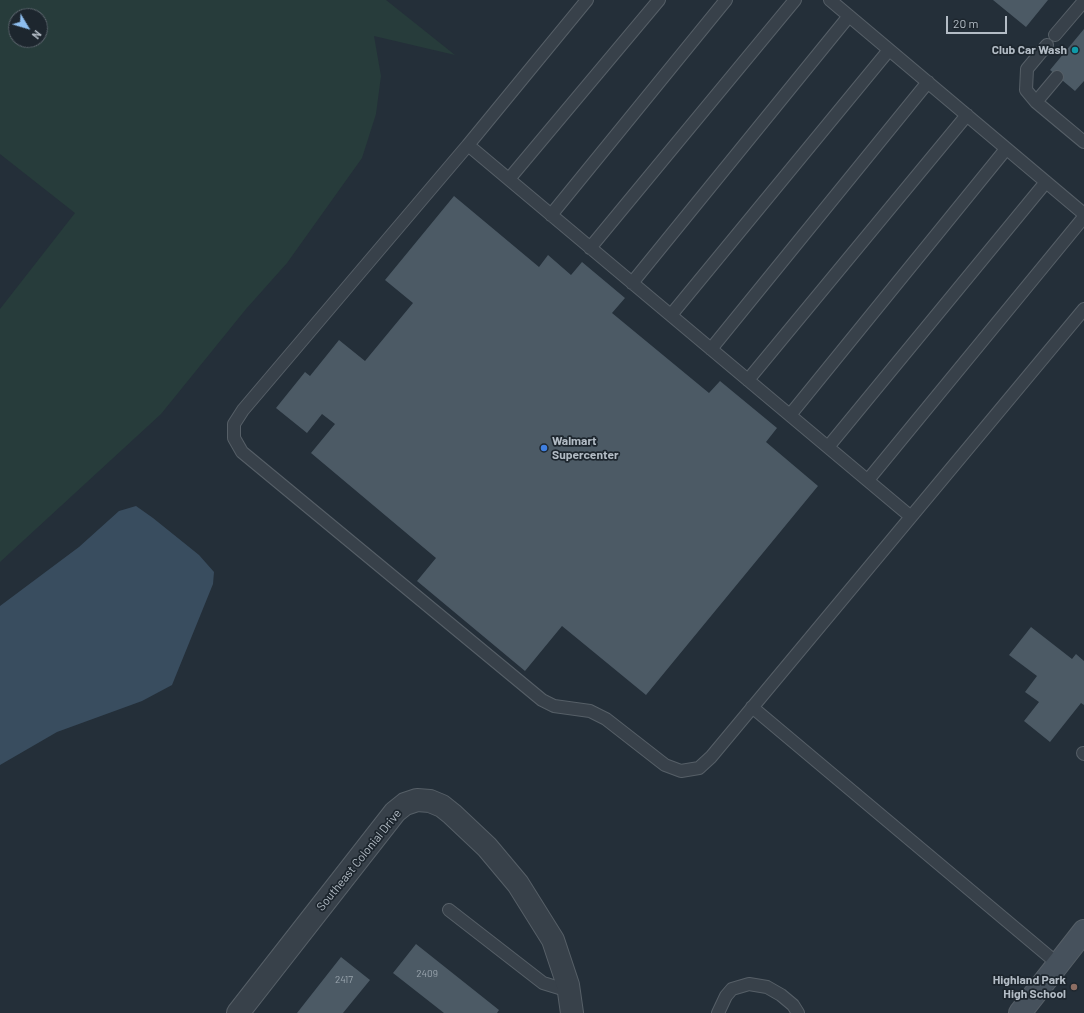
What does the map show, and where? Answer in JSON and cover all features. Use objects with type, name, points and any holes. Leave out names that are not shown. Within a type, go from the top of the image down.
[{"type":"street","name":"Southeast Colonial Drive","points":[[238,1013],[395,812],[405,804],[417,800],[430,801],[442,806],[452,814],[487,847],[518,884],[553,940],[569,991],[572,1013]]},
{"type":"street","points":[[1020,1013],[1084,931]]},
{"type":"lane","points":[[587,0],[468,145],[243,410],[234,424],[234,438],[242,452],[542,700],[554,706],[590,711],[606,719],[665,764],[681,771],[699,768],[711,757],[910,516],[1084,309]]},
{"type":"lane","points":[[508,179],[658,0]]},
{"type":"lane","points":[[551,215],[726,0]]},
{"type":"lane","points":[[590,248],[795,0]]},
{"type":"lane","points":[[830,0],[1084,214]]},
{"type":"lane","points":[[1055,35],[1084,1]]},
{"type":"lane","points":[[632,283],[849,16]]},
{"type":"lane","points":[[1047,45],[1027,69],[1026,90],[1036,102],[1084,142]]},
{"type":"lane","points":[[671,315],[889,50]]},
{"type":"lane","points":[[1036,102],[1057,76]]},
{"type":"lane","points":[[711,349],[928,82]]},
{"type":"lane","points":[[748,380],[966,115]]},
{"type":"lane","points":[[468,145],[910,516]]},
{"type":"lane","points":[[790,415],[1006,149]]},
{"type":"lane","points":[[828,447],[1046,182]]},
{"type":"lane","points":[[868,480],[1084,217]]},
{"type":"lane","points":[[752,707],[1058,964]]},
{"type":"lane","points":[[449,910],[544,983],[569,991]]},
{"type":"lane","points":[[718,1013],[726,996],[732,989],[749,984],[767,987],[781,995],[793,1005],[798,1013]]},
{"type":"green space","points":[[0,0],[386,0],[455,55],[374,36],[381,76],[376,114],[362,158],[287,263],[246,309],[161,414],[0,562],[0,309],[75,213],[0,154]]},
{"type":"water","points":[[136,506],[199,555],[214,572],[213,584],[172,685],[142,701],[57,732],[0,765],[0,606],[79,547],[119,511]]},
{"type":"building","points":[[993,0],[1048,0],[1026,27]]},
{"type":"building","name":"Club Car Wash","points":[[1084,29],[1084,81],[1075,91],[1050,70]]},
{"type":"building","name":"Walmart Supercenter","points":[[454,196],[539,267],[548,255],[571,275],[582,262],[625,298],[612,313],[709,393],[720,381],[777,428],[766,442],[818,486],[646,695],[562,626],[525,671],[417,581],[436,558],[311,453],[335,424],[322,414],[307,433],[276,408],[305,372],[310,376],[339,340],[365,361],[413,303],[385,280]]},
{"type":"building","points":[[1031,627],[1072,659],[1076,654],[1084,661],[1084,705],[1081,703],[1050,742],[1024,721],[1039,702],[1025,692],[1037,676],[1009,655]]},
{"type":"building","points":[[416,944],[499,1010],[497,1013],[444,1013],[393,973]]},
{"type":"building","points":[[341,957],[370,980],[343,1013],[297,1013]]},
{"type":"place","name":"Club Car Wash","points":[[1075,50]]},
{"type":"place","name":"Walmart Supercenter","points":[[544,448]]},
{"type":"place","name":"Highland Park High School","points":[[1074,987]]}]
